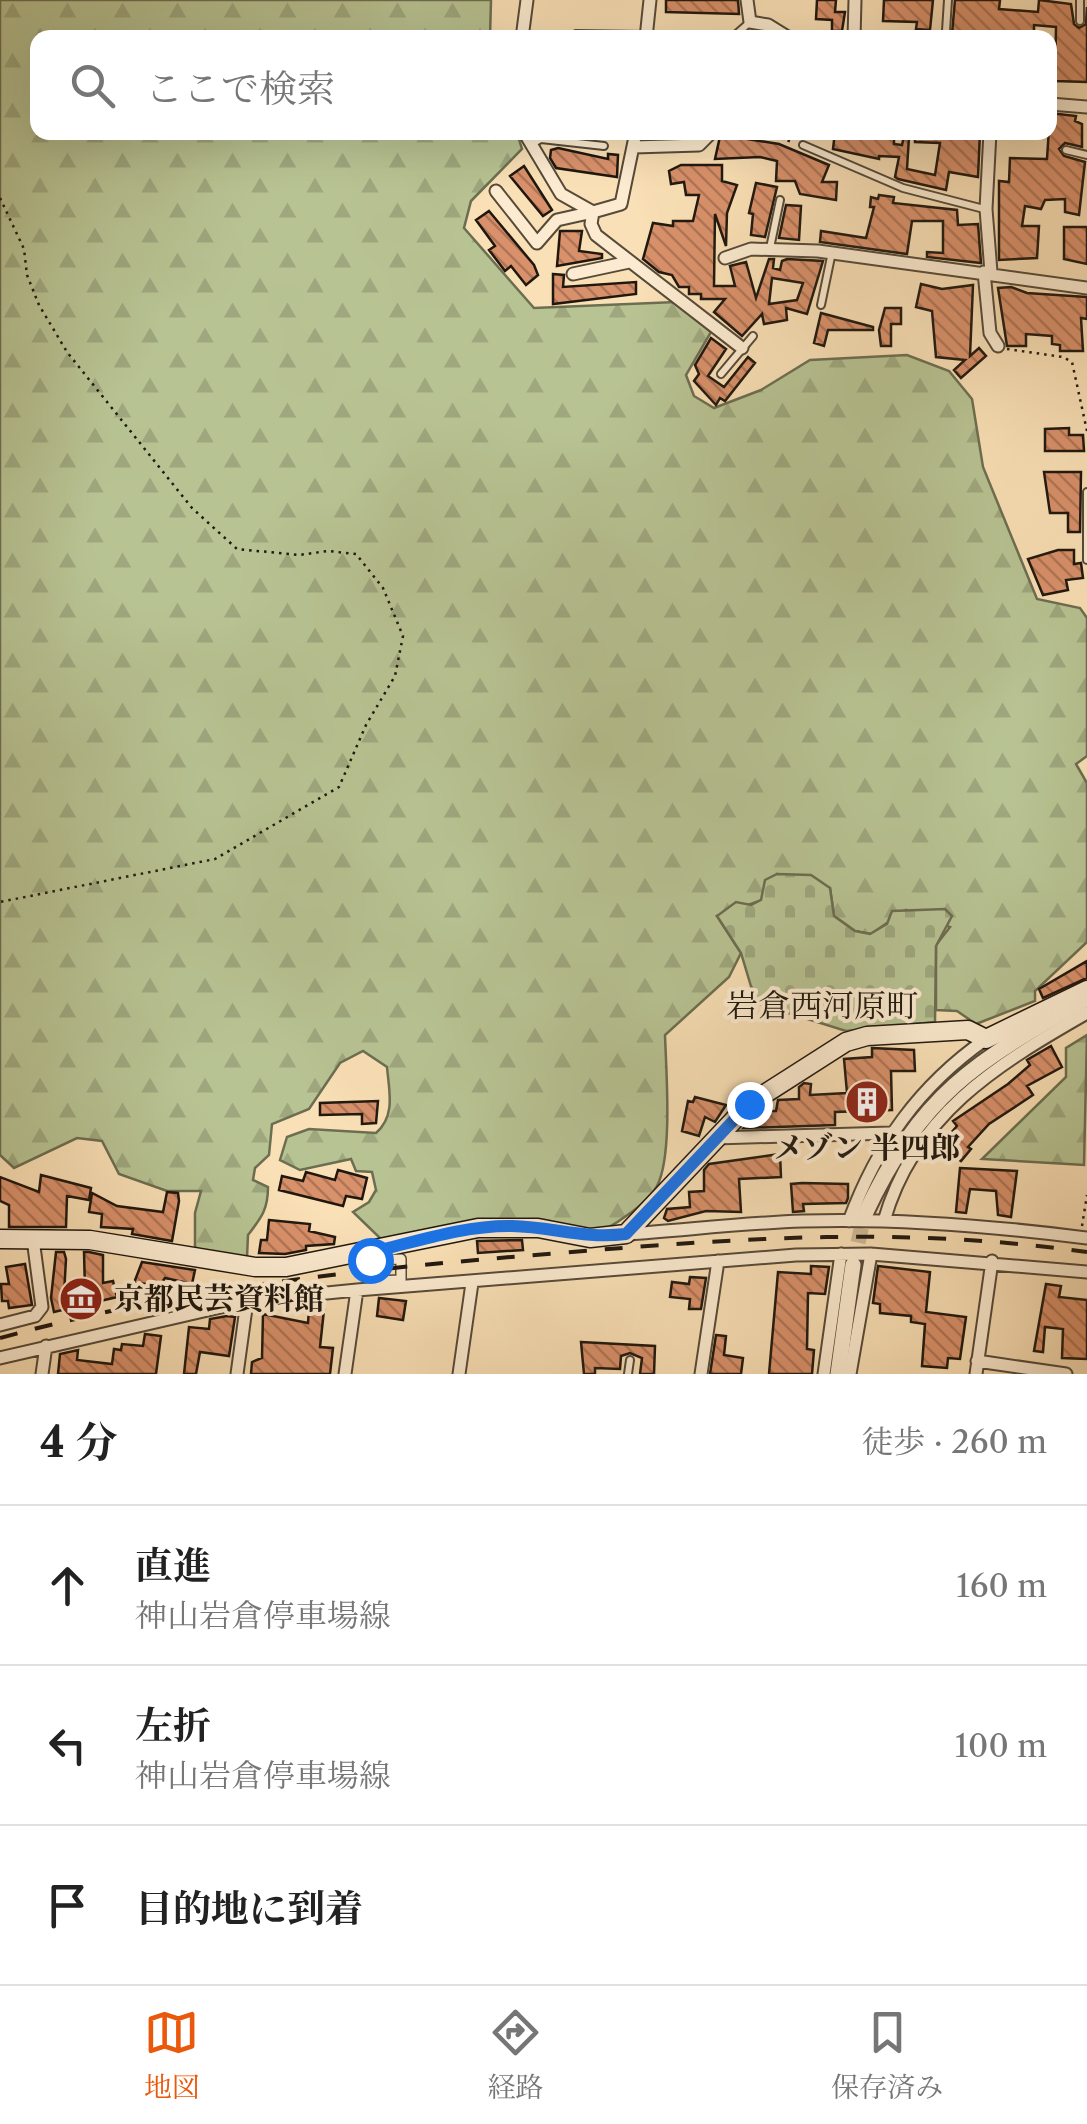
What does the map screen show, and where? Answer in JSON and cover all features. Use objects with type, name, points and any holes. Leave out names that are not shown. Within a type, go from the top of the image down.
[{"type":"main road","points":[[0,1239],[118,1243],[255,1267],[286,1268],[509,1226],[590,1238],[626,1234],[712,1138],[749,1104],[846,1042],[867,1036],[968,1030],[986,1040],[1087,990]]},
{"type":"street","points":[[523,30],[527,0]]},
{"type":"street","points":[[650,0],[650,30]]},
{"type":"street","points":[[746,0],[750,22],[776,30]]},
{"type":"street","points":[[854,30],[856,0]]},
{"type":"street","points":[[1057,105],[1087,107]]},
{"type":"street","points":[[528,140],[561,194],[593,212]]},
{"type":"street","points":[[496,191],[536,243],[557,220],[622,204],[635,140]]},
{"type":"street","points":[[634,147],[699,145],[704,140]]},
{"type":"street","points":[[990,140],[987,272],[990,333],[998,346]]},
{"type":"street","points":[[593,212],[591,224],[596,235],[742,348]]},
{"type":"street","points":[[724,258],[770,248],[832,252],[1087,288]]},
{"type":"street","points":[[573,274],[629,262]]},
{"type":"street","points":[[857,1218],[896,1152],[944,1090],[1005,1044],[1087,999]]},
{"type":"street","points":[[884,1221],[908,1160],[954,1101],[1013,1055],[1087,1014]]},
{"type":"street","points":[[857,1218],[866,1173],[890,1133],[918,1096],[986,1040]]},
{"type":"street","points":[[712,1138],[890,1133]]},
{"type":"street","points":[[626,1234],[857,1218],[960,1224],[1084,1238]]},
{"type":"street","points":[[0,1325],[35,1316],[42,1307],[33,1239]]},
{"type":"street","points":[[850,1374],[870,1254]]},
{"type":"street","points":[[0,1358],[246,1302],[376,1288],[718,1261],[847,1260],[870,1254],[992,1260],[1087,1272]]},
{"type":"street","points":[[360,1255],[370,1260],[400,1258],[402,1280],[376,1281],[376,1288]]},
{"type":"street","points":[[824,1374],[847,1260]]},
{"type":"street","points":[[838,1374],[847,1260]]},
{"type":"street","points":[[992,1260],[976,1367],[1066,1374]]},
{"type":"street","points":[[702,1374],[718,1261]]},
{"type":"street","points":[[459,1374],[472,1283]]},
{"type":"street","points":[[346,1374],[356,1290]]},
{"type":"street","points":[[236,1374],[246,1302]]},
{"type":"street","points":[[42,1374],[46,1346]]},
{"type":"lane","points":[[946,30],[948,0]]},
{"type":"lane","points":[[1080,0],[1080,21]]},
{"type":"lane","points":[[741,30],[750,22]]},
{"type":"lane","points":[[531,145],[539,140]]},
{"type":"lane","points":[[550,140],[604,146]]},
{"type":"lane","points":[[803,145],[903,188],[986,209]]},
{"type":"lane","points":[[1066,150],[1087,156]]},
{"type":"lane","points":[[770,248],[780,200]]},
{"type":"lane","points":[[821,305],[832,252]]},
{"type":"lane","points":[[721,374],[753,336]]},
{"type":"lane","points":[[1087,492],[1087,560]]},
{"type":"lane","points":[[628,1374],[630,1360]]},
{"type":"path","points":[[783,140],[803,145]]},
{"type":"path","points":[[0,198],[24,249],[27,275],[39,304],[67,352],[192,508],[237,548],[299,555],[328,551],[356,554],[383,588],[403,636],[395,676],[366,725],[339,787],[215,858],[0,902]]},
{"type":"path","points":[[998,346],[1021,353],[1063,356],[1072,362],[1087,431]]},
{"type":"path","points":[[1084,1238],[1087,1194]]},
{"type":"green space","points":[[0,0],[491,0],[490,30],[30,30],[30,140],[519,140],[522,149],[471,201],[464,228],[534,308],[676,302],[711,332],[686,375],[694,396],[714,408],[761,390],[810,360],[907,355],[949,371],[972,399],[983,467],[1037,599],[1080,608],[1087,618],[1087,756],[1076,764],[1087,783],[1087,942],[1035,991],[1035,1001],[976,1024],[957,1011],[936,1010],[936,945],[950,927],[906,910],[871,934],[855,931],[834,916],[830,888],[777,874],[762,900],[717,916],[741,953],[729,977],[665,1035],[667,1134],[657,1186],[640,1205],[602,1231],[383,1241],[353,1212],[369,1202],[376,1190],[372,1172],[356,1171],[351,1159],[300,1170],[280,1160],[287,1137],[309,1129],[376,1133],[382,1126],[390,1103],[387,1067],[363,1051],[340,1063],[309,1109],[272,1124],[269,1155],[255,1168],[253,1180],[268,1187],[267,1202],[248,1235],[247,1257],[213,1257],[195,1247],[195,1213],[201,1191],[167,1191],[119,1174],[102,1141],[77,1138],[14,1168],[0,1155]]},
{"type":"green space","points":[[777,874],[811,875],[830,888],[834,916],[855,931],[870,934],[887,924],[892,911],[945,909],[952,916],[936,946],[935,1022],[846,1031],[756,1003],[741,953],[717,916],[736,902],[751,905],[761,900],[765,880]]},
{"type":"green space","points":[[1087,1035],[1084,1165],[982,1159],[1066,1077],[1066,1048]]},
{"type":"building","points":[[666,0],[738,0],[739,14],[666,12]]},
{"type":"building","points":[[817,0],[836,0],[835,12],[845,12],[842,30],[832,30],[832,20],[816,19]]},
{"type":"building","points":[[884,0],[933,0],[930,30],[916,29],[917,22],[883,21]]},
{"type":"building","points":[[955,0],[1000,0],[999,9],[1038,12],[1039,0],[1071,4],[1074,24],[1079,28],[1086,24],[1087,7],[1087,82],[1057,81],[1056,27],[952,30]]},
{"type":"building","points":[[1057,114],[1076,116],[1075,121],[1082,124],[1082,147],[1065,143],[1059,149],[1064,156],[1085,162],[1079,215],[1065,212],[1065,199],[1045,200],[1041,209],[1025,206],[1022,226],[1039,226],[1037,258],[999,260],[999,181],[1009,182],[1010,158],[1047,159],[1048,140],[1057,140]]},
{"type":"building","points":[[719,140],[779,144],[829,165],[822,182],[837,182],[836,200],[800,194],[795,181],[776,181],[777,161],[760,157],[715,159]]},
{"type":"building","points":[[834,140],[894,140],[894,144],[902,145],[903,140],[909,140],[907,169],[935,175],[940,143],[915,140],[980,140],[978,177],[949,172],[946,190],[895,177],[899,157],[879,159],[833,149]]},
{"type":"building","points":[[558,148],[608,159],[608,154],[618,155],[617,177],[556,168],[550,158],[551,150]]},
{"type":"building","points":[[681,165],[722,165],[722,181],[737,185],[727,213],[726,246],[715,214],[714,286],[735,286],[730,266],[746,262],[756,298],[769,259],[774,259],[773,268],[780,270],[782,261],[787,259],[823,261],[807,314],[786,308],[787,320],[764,324],[762,314],[742,336],[714,312],[725,299],[701,299],[701,294],[689,294],[689,287],[679,287],[672,275],[659,272],[643,259],[653,223],[673,226],[673,221],[693,221],[699,195],[686,195],[684,182],[671,184],[669,171]],"holes":[[[772,278],[803,283],[797,300],[769,304]]]},
{"type":"building","points":[[524,166],[552,210],[543,216],[510,176]]},
{"type":"building","points":[[756,183],[777,187],[765,237],[751,235],[753,214],[749,213]]},
{"type":"building","points":[[879,195],[894,197],[893,203],[957,210],[958,225],[978,224],[981,263],[927,257],[927,252],[943,253],[943,221],[912,221],[907,254],[820,242],[821,231],[866,238],[874,207],[870,207],[871,197],[878,199]]},
{"type":"building","points":[[786,205],[801,206],[799,240],[779,238]]},
{"type":"building","points":[[489,211],[534,265],[538,275],[526,285],[511,266],[505,271],[489,250],[495,246],[476,220]]},
{"type":"building","points":[[1064,227],[1087,227],[1087,264],[1064,259]]},
{"type":"building","points":[[560,231],[582,231],[579,251],[602,254],[602,258],[557,266]]},
{"type":"building","points":[[553,274],[564,275],[563,287],[636,282],[636,294],[553,304]]},
{"type":"building","points":[[921,284],[942,289],[973,285],[970,356],[979,348],[986,356],[961,378],[954,370],[965,360],[936,357],[932,311],[916,307]]},
{"type":"building","points":[[1011,287],[1027,293],[1087,297],[1087,319],[1081,318],[1083,351],[1060,351],[1060,345],[1052,344],[1052,336],[1026,334],[1026,346],[1007,346],[998,288]]},
{"type":"building","points":[[885,308],[901,308],[901,324],[891,324],[891,346],[881,346],[879,330]]},
{"type":"building","points":[[821,313],[873,330],[828,330],[824,346],[814,343]]},
{"type":"building","points":[[711,338],[726,349],[708,376],[724,387],[748,357],[755,363],[725,401],[720,398],[716,405],[694,381],[699,374],[695,365]]},
{"type":"building","points":[[1069,428],[1069,435],[1083,435],[1084,451],[1045,451],[1045,429]]},
{"type":"building","points":[[1044,472],[1081,472],[1080,532],[1068,532],[1068,513],[1050,513]]},
{"type":"building","points":[[1058,550],[1074,550],[1074,564],[1081,563],[1083,578],[1066,580],[1068,590],[1043,595],[1028,559]]},
{"type":"building","points":[[1087,961],[1087,978],[1043,998],[1039,989]]},
{"type":"building","points":[[1051,1046],[1062,1067],[1027,1086],[1033,1095],[989,1124],[961,1161],[951,1154],[954,1150],[944,1141],[957,1126],[953,1121],[1008,1084],[1030,1065],[1027,1060]]},
{"type":"building","points":[[872,1048],[914,1050],[915,1071],[891,1071],[892,1110],[835,1112],[835,1125],[744,1128],[761,1111],[776,1111],[778,1100],[799,1099],[799,1087],[804,1083],[811,1084],[810,1095],[847,1093],[844,1059],[872,1057]]},
{"type":"building","points":[[695,1097],[726,1105],[715,1122],[705,1117],[699,1136],[682,1131],[688,1101],[693,1102]]},
{"type":"building","points":[[378,1101],[376,1123],[362,1124],[362,1114],[320,1115],[320,1103]]},
{"type":"building","points":[[780,1154],[781,1177],[739,1179],[741,1212],[706,1211],[668,1221],[664,1218],[667,1209],[690,1207],[689,1192],[704,1191],[704,1170],[709,1164]]},
{"type":"building","points":[[960,1168],[1017,1171],[1011,1217],[998,1215],[996,1191],[970,1189],[966,1213],[956,1212]]},
{"type":"building","points":[[338,1170],[367,1178],[362,1199],[346,1196],[343,1206],[279,1190],[282,1176],[303,1181],[306,1172],[335,1180]]},
{"type":"building","points":[[41,1175],[91,1188],[89,1200],[67,1196],[66,1227],[9,1227],[9,1205],[0,1201],[0,1177],[39,1192]]},
{"type":"building","points":[[791,1184],[848,1184],[848,1198],[846,1203],[803,1204],[804,1211],[793,1212]]},
{"type":"building","points":[[167,1192],[178,1193],[179,1201],[172,1241],[132,1234],[133,1229],[101,1227],[102,1214],[89,1212],[92,1193],[117,1206],[163,1212]]},
{"type":"building","points":[[269,1220],[310,1224],[309,1231],[335,1237],[334,1244],[306,1246],[306,1250],[285,1254],[259,1253],[261,1240],[267,1240]]},
{"type":"building","points":[[522,1240],[523,1250],[478,1253],[477,1241]]},
{"type":"building","points":[[56,1252],[64,1252],[66,1259],[64,1295],[85,1290],[84,1252],[89,1252],[103,1255],[103,1283],[113,1281],[117,1297],[54,1312],[51,1298]]},
{"type":"building","points":[[142,1262],[195,1270],[192,1284],[165,1278],[160,1285],[134,1283]]},
{"type":"building","points":[[25,1264],[32,1305],[9,1308],[8,1301],[2,1301],[1,1284],[9,1284],[6,1267]]},
{"type":"building","points":[[811,1266],[829,1267],[825,1294],[808,1293],[807,1349],[814,1350],[812,1374],[769,1374],[778,1272],[811,1274]]},
{"type":"building","points":[[878,1266],[930,1272],[926,1312],[966,1317],[960,1359],[948,1358],[947,1368],[922,1366],[925,1324],[911,1322],[911,1316],[880,1313],[880,1304],[873,1303]]},
{"type":"building","points":[[690,1277],[706,1278],[701,1309],[689,1309],[690,1299],[670,1297],[672,1282],[689,1284]]},
{"type":"building","points":[[1046,1284],[1061,1286],[1059,1297],[1087,1300],[1087,1359],[1062,1358],[1063,1329],[1045,1327],[1043,1352],[1034,1351]]},
{"type":"building","points":[[379,1298],[406,1301],[403,1320],[377,1316]]},
{"type":"building","points":[[309,1309],[324,1310],[320,1347],[333,1348],[330,1374],[251,1374],[252,1362],[262,1358],[263,1314],[308,1323]]},
{"type":"building","points":[[235,1317],[229,1356],[200,1352],[196,1374],[184,1374],[189,1327],[209,1329],[210,1319]]},
{"type":"building","points":[[145,1334],[161,1336],[156,1374],[58,1374],[60,1354],[78,1350],[77,1360],[112,1364],[114,1349],[121,1350],[122,1344],[143,1346]]},
{"type":"building","points":[[716,1335],[726,1336],[724,1355],[743,1358],[741,1374],[710,1374]]},
{"type":"building","points":[[581,1342],[655,1346],[654,1374],[640,1374],[642,1358],[630,1353],[621,1356],[620,1369],[595,1368],[595,1374],[584,1374]]},
{"type":"tunnel","points":[[853,1265],[864,1216]]},
{"type":"railway","points":[[0,1338],[140,1305],[278,1282],[627,1248],[759,1239],[887,1237],[1087,1252]]},
{"type":"place","name":"メゾン 半四郎","points":[[867,1102]]},
{"type":"place","name":"京都民芸資料館","points":[[81,1299]]},
{"type":"district","name":"岩倉西河原町","points":[[822,1006]]},
{"type":"route","points":[[370,1260],[360,1255],[478,1228],[538,1228],[590,1238],[626,1234],[652,1210],[712,1138],[749,1104]]}]
